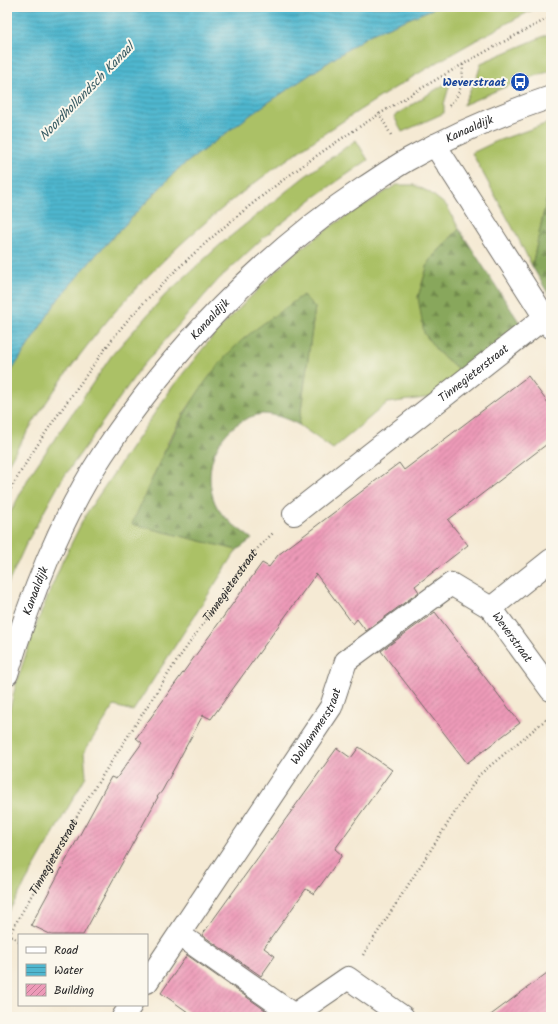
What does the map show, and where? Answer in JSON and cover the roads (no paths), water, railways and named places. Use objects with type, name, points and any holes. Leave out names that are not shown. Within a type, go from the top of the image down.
[{"type":"street","name":"Kanaaldijk","points":[[7,674],[22,623],[67,520],[102,455],[146,394],[200,330],[297,237],[360,191],[405,161],[435,145],[500,115],[551,97]]},
{"type":"street","points":[[435,145],[548,322]]},
{"type":"street","name":"Tinnegieterstraat","points":[[294,514],[548,322]]},
{"type":"street","name":"Weverstraat","points":[[551,560],[491,608],[551,690]]},
{"type":"street","name":"Wolkammerstraat","points":[[148,981],[180,935],[331,707],[346,661],[451,584],[491,608]]},
{"type":"street","points":[[180,935],[294,1015],[348,978],[404,1017]]},
{"type":"street","points":[[123,1017],[130,1006]]},
{"type":"water","name":"Noordhollandsch Kanaal","points":[[7,7],[437,7],[369,35],[257,110],[178,169],[96,255],[59,298],[7,378]]},
{"type":"place","name":"Weverstraat","points":[[520,82]]}]
